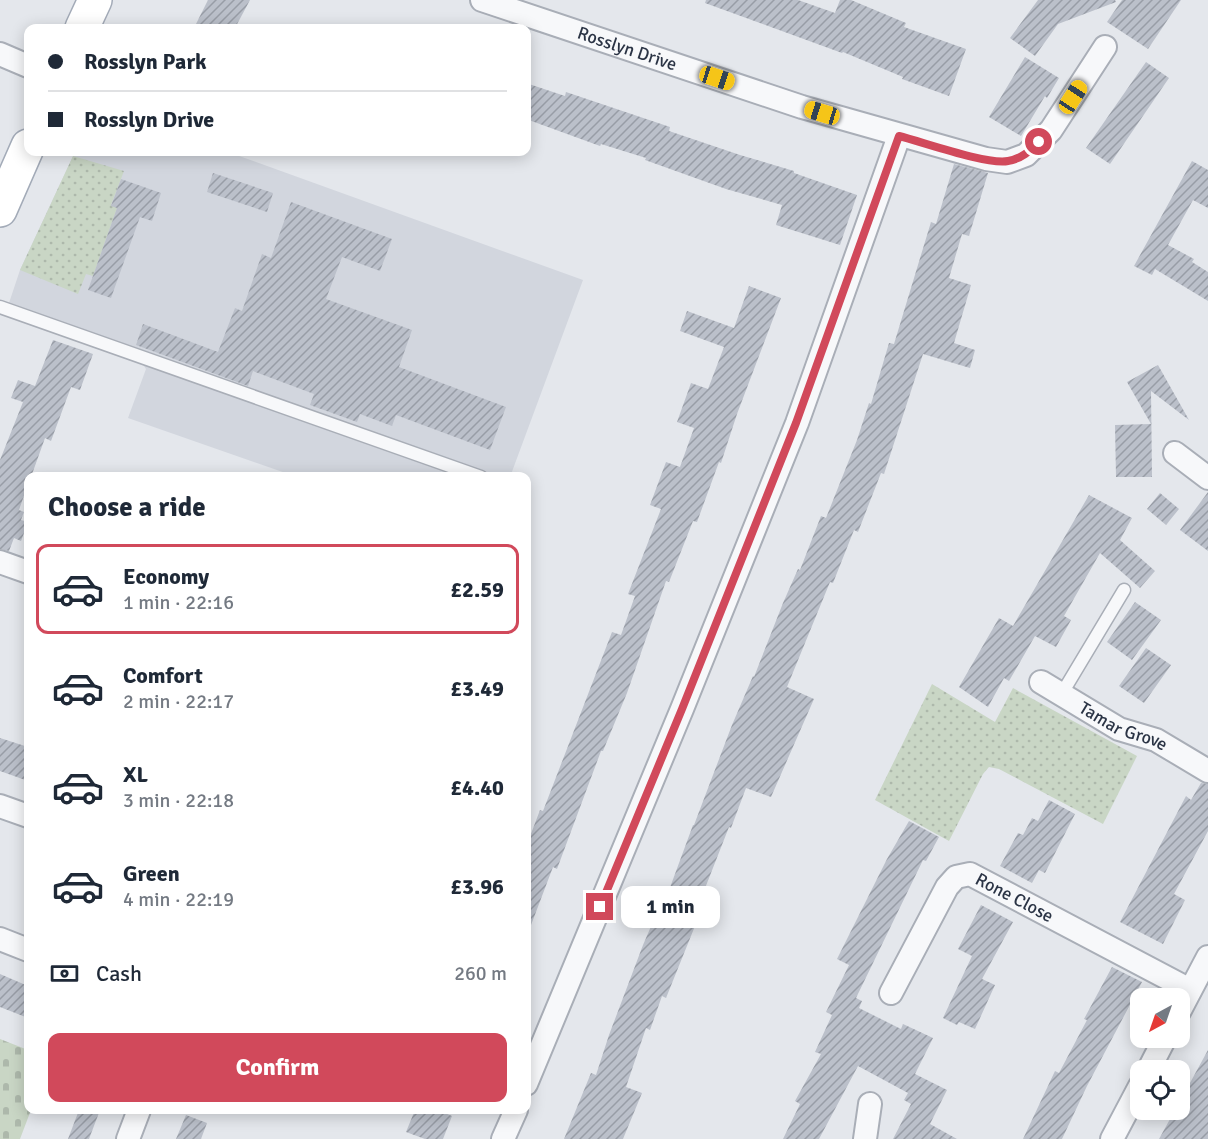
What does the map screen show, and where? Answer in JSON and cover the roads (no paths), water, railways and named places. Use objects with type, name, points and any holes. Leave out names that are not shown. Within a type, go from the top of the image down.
[{"type":"main road","points":[[84,24],[95,0]]},
{"type":"main road","points":[[0,210],[24,155]]},
{"type":"street","name":"Rosslyn Drive","points":[[482,0],[802,107],[899,136],[986,159],[1007,162],[1026,155],[1052,130],[1105,47]]},
{"type":"street","points":[[0,54],[24,64]]},
{"type":"street","points":[[531,1072],[682,709],[792,434],[899,136]]},
{"type":"street","points":[[1176,453],[1208,478]]},
{"type":"street","points":[[0,562],[24,571]]},
{"type":"street","name":"Tamar Grove","points":[[1041,682],[1119,729],[1156,741],[1208,771]]},
{"type":"street","points":[[0,806],[24,815]]},
{"type":"street","name":"Rone Close","points":[[891,993],[946,887],[956,877],[970,874],[1186,988]]},
{"type":"street","points":[[0,939],[24,948]]},
{"type":"street","points":[[1190,990],[1208,957]]},
{"type":"street","points":[[865,1139],[870,1104]]},
{"type":"street","points":[[1112,1139],[1130,1105]]},
{"type":"street","points":[[128,1139],[137,1114]]},
{"type":"street","points":[[504,1139],[514,1114]]},
{"type":"lane","points":[[0,307],[467,472]]},
{"type":"lane","points":[[1061,695],[1124,590]]}]
